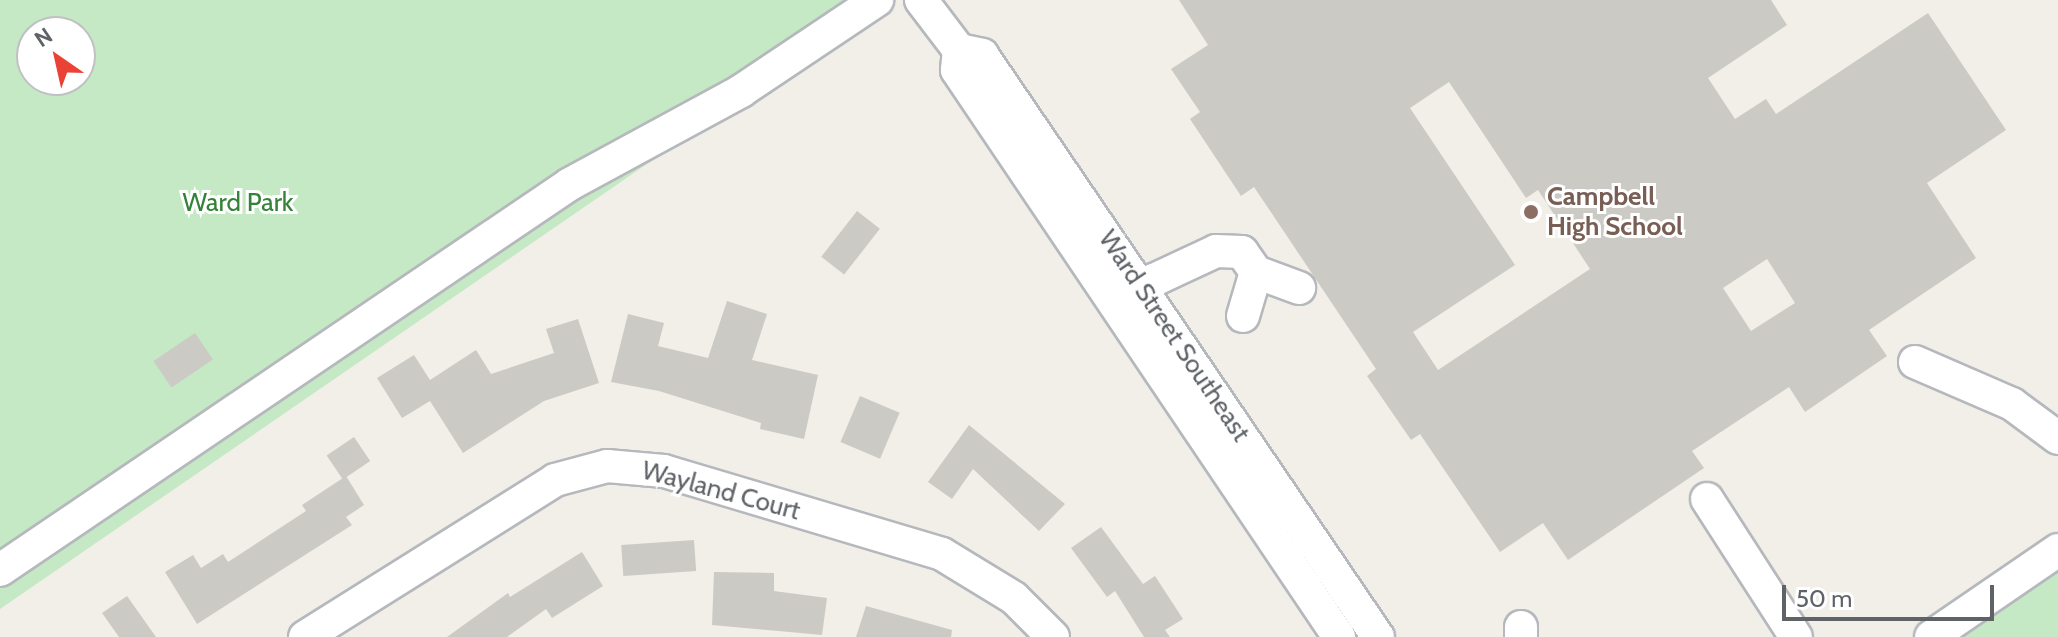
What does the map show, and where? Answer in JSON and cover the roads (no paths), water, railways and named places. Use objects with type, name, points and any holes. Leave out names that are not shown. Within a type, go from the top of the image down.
[{"type":"street","points":[[0,570],[570,184],[741,91],[877,0]]},
{"type":"street","name":"Ward Street Southeast","points":[[921,0],[959,50],[982,55],[1378,637]]},
{"type":"street","name":"Ward Street Southeast","points":[[959,50],[957,70],[1339,637]]},
{"type":"street","points":[[1136,336],[1144,291],[1154,280],[1216,251],[1242,252],[1256,272],[1299,288]]},
{"type":"street","points":[[1243,316],[1256,272]]},
{"type":"street","points":[[1915,362],[2012,404],[2058,438]]},
{"type":"street","name":"Wayland Court","points":[[305,637],[555,480],[607,466],[664,471],[942,554],[1014,598],[1053,637]]},
{"type":"street","points":[[1707,499],[1796,637]]},
{"type":"street","points":[[1931,637],[2058,550]]},
{"type":"place","name":"Campbell High School","points":[[1531,212]]},
{"type":"park label","name":"Ward Park","points":[[238,203]]}]
